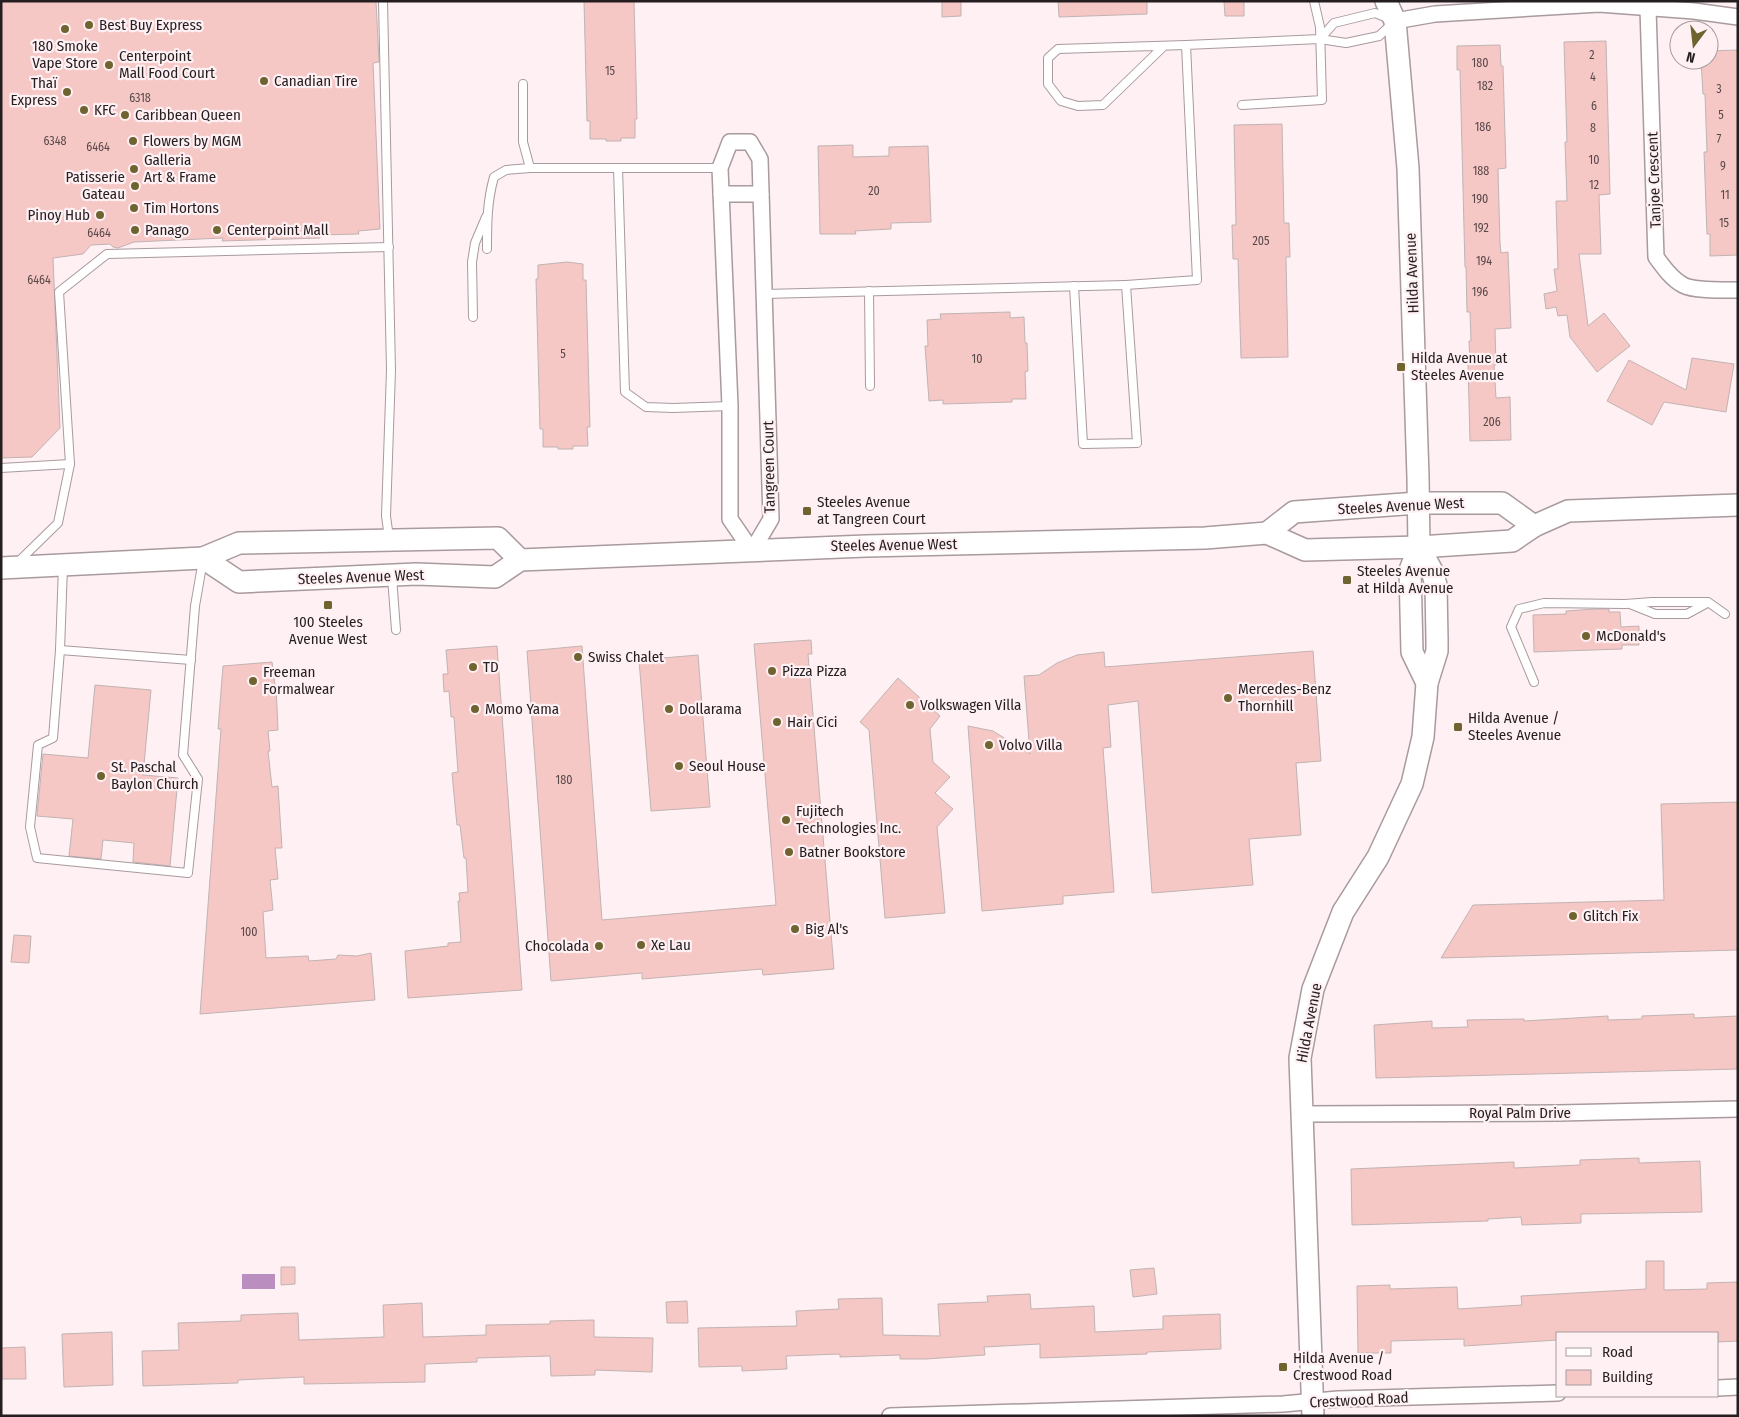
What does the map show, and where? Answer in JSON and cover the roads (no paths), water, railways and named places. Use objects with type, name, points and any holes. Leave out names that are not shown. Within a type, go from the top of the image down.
[{"type":"main road","name":"Hilda Avenue","points":[[1313,1409],[1300,1058],[1313,989],[1343,912],[1378,857],[1412,784],[1423,737],[1426,683],[1437,651],[1436,585],[1432,571],[1419,547],[1408,168],[1394,21],[1386,1]]},
{"type":"main road","name":"Steeles Avenue West","points":[[1268,533],[1294,512],[1418,503],[1502,503],[1534,526]]},
{"type":"main road","name":"Steeles Avenue West","points":[[203,558],[239,582],[392,575],[495,576],[520,560],[866,546],[1196,538],[1268,533],[1305,550],[1419,547],[1512,541],[1534,526],[1568,511],[1738,505]]},
{"type":"main road","points":[[7,567],[203,558],[239,542],[498,538],[520,560]]},
{"type":"main road","points":[[389,540],[392,575]]},
{"type":"street","points":[[1394,21],[1435,14],[1599,4],[1694,11],[1738,17]]},
{"type":"street","name":"Tanjoe Crescent","points":[[1648,9],[1656,257],[1666,272],[1684,286],[1711,290],[1738,290]]},
{"type":"street","name":"Tangreen Court","points":[[730,142],[750,142],[760,159],[771,519],[752,551],[730,520],[730,406],[720,168],[730,142]]},
{"type":"street","points":[[721,194],[761,194]]},
{"type":"street","name":"Royal Palm Drive","points":[[1302,1114],[1558,1113],[1738,1109]]},
{"type":"street","points":[[1719,1388],[1738,1387]]},
{"type":"street","name":"Crestwood Road","points":[[890,1416],[1313,1409],[1338,1399],[1556,1392]]},
{"type":"lane","points":[[383,1],[391,370],[386,516],[389,540]]},
{"type":"lane","points":[[1242,105],[1322,100],[1320,27],[1314,1]]},
{"type":"lane","points":[[1164,46],[1103,105],[1078,106],[1061,101],[1048,84],[1048,58],[1058,49],[1164,46],[1186,46],[1320,39],[1346,43],[1379,36],[1394,21],[1375,13],[1366,15],[1334,24],[1320,39]]},
{"type":"lane","points":[[764,294],[1126,285],[1197,280],[1186,46]]},
{"type":"lane","points":[[523,84],[523,142],[530,168]]},
{"type":"lane","points":[[488,250],[487,216],[494,177],[506,170],[530,168],[720,168]]},
{"type":"lane","points":[[618,168],[625,392],[646,407],[730,406]]},
{"type":"lane","points":[[473,317],[472,262],[475,243],[487,216]]},
{"type":"lane","points":[[7,567],[58,523],[70,464],[59,292],[107,254],[389,247]]},
{"type":"lane","points":[[1074,286],[1084,444],[1137,443],[1126,285]]},
{"type":"lane","points":[[869,291],[870,386]]},
{"type":"lane","points":[[1,468],[70,464]]},
{"type":"lane","points":[[63,565],[60,650],[53,738],[38,745],[30,827],[37,858],[188,873],[198,779],[183,755],[195,606],[203,558]]},
{"type":"lane","points":[[392,575],[396,630]]},
{"type":"lane","points":[[1629,604],[1655,614],[1687,614],[1708,602]]},
{"type":"lane","points":[[1534,682],[1511,627],[1519,609],[1544,603],[1629,604],[1708,602],[1724,614]]},
{"type":"lane","points":[[60,650],[191,660]]},
{"type":"place","name":"Best Buy Express","points":[[89,25]]},
{"type":"place","name":"180 Smoke Vape Store","points":[[65,29]]},
{"type":"place","name":"Centerpoint Mall Food Court","points":[[109,65]]},
{"type":"place","name":"Canadian Tire","points":[[264,81]]},
{"type":"place","name":"Thaï Express","points":[[67,92]]},
{"type":"place","name":"KFC","points":[[84,110]]},
{"type":"place","name":"Caribbean Queen","points":[[125,115]]},
{"type":"place","name":"Flowers by MGM","points":[[133,141]]},
{"type":"place","name":"Galleria Art & Frame","points":[[134,169]]},
{"type":"place","name":"Patisserie Gateau","points":[[135,186]]},
{"type":"place","name":"Tim Hortons","points":[[134,208]]},
{"type":"place","name":"Pinoy Hub","points":[[100,215]]},
{"type":"place","name":"Panago","points":[[135,230]]},
{"type":"place","name":"Centerpoint Mall","points":[[217,230]]},
{"type":"place","name":"Hilda Avenue at Steeles Avenue","points":[[1401,367]]},
{"type":"place","name":"Steeles Avenue at Tangreen Court","points":[[807,511]]},
{"type":"place","name":"Steeles Avenue at Hilda Avenue","points":[[1347,580]]},
{"type":"place","name":"100 Steeles Avenue West","points":[[328,605]]},
{"type":"place","name":"McDonald's","points":[[1586,636]]},
{"type":"place","name":"Swiss Chalet","points":[[578,657]]},
{"type":"place","name":"TD","points":[[473,667]]},
{"type":"place","name":"Pizza Pizza","points":[[772,671]]},
{"type":"place","name":"Freeman Formalwear","points":[[253,681]]},
{"type":"place","name":"Mercedes-Benz Thornhill","points":[[1228,698]]},
{"type":"place","name":"Volkswagen Villa","points":[[910,705]]},
{"type":"place","name":"Momo Yama","points":[[475,709]]},
{"type":"place","name":"Dollarama","points":[[669,709]]},
{"type":"place","name":"Hair Cici","points":[[777,722]]},
{"type":"place","name":"Hilda Avenue / Steeles Avenue","points":[[1458,727]]},
{"type":"place","name":"Volvo Villa","points":[[989,745]]},
{"type":"place","name":"Seoul House","points":[[679,766]]},
{"type":"place","name":"St. Paschal Baylon Church","points":[[101,776]]},
{"type":"place","name":"Fujitech Technologies Inc.","points":[[786,820]]},
{"type":"place","name":"Batner Bookstore","points":[[789,852]]},
{"type":"place","name":"Glitch Fix","points":[[1573,916]]},
{"type":"place","name":"Big Al's","points":[[795,929]]},
{"type":"place","name":"Xe Lau","points":[[641,945]]},
{"type":"place","name":"Chocolada","points":[[599,946]]},
{"type":"place","name":"Hilda Avenue / Crestwood Road","points":[[1283,1367]]}]
